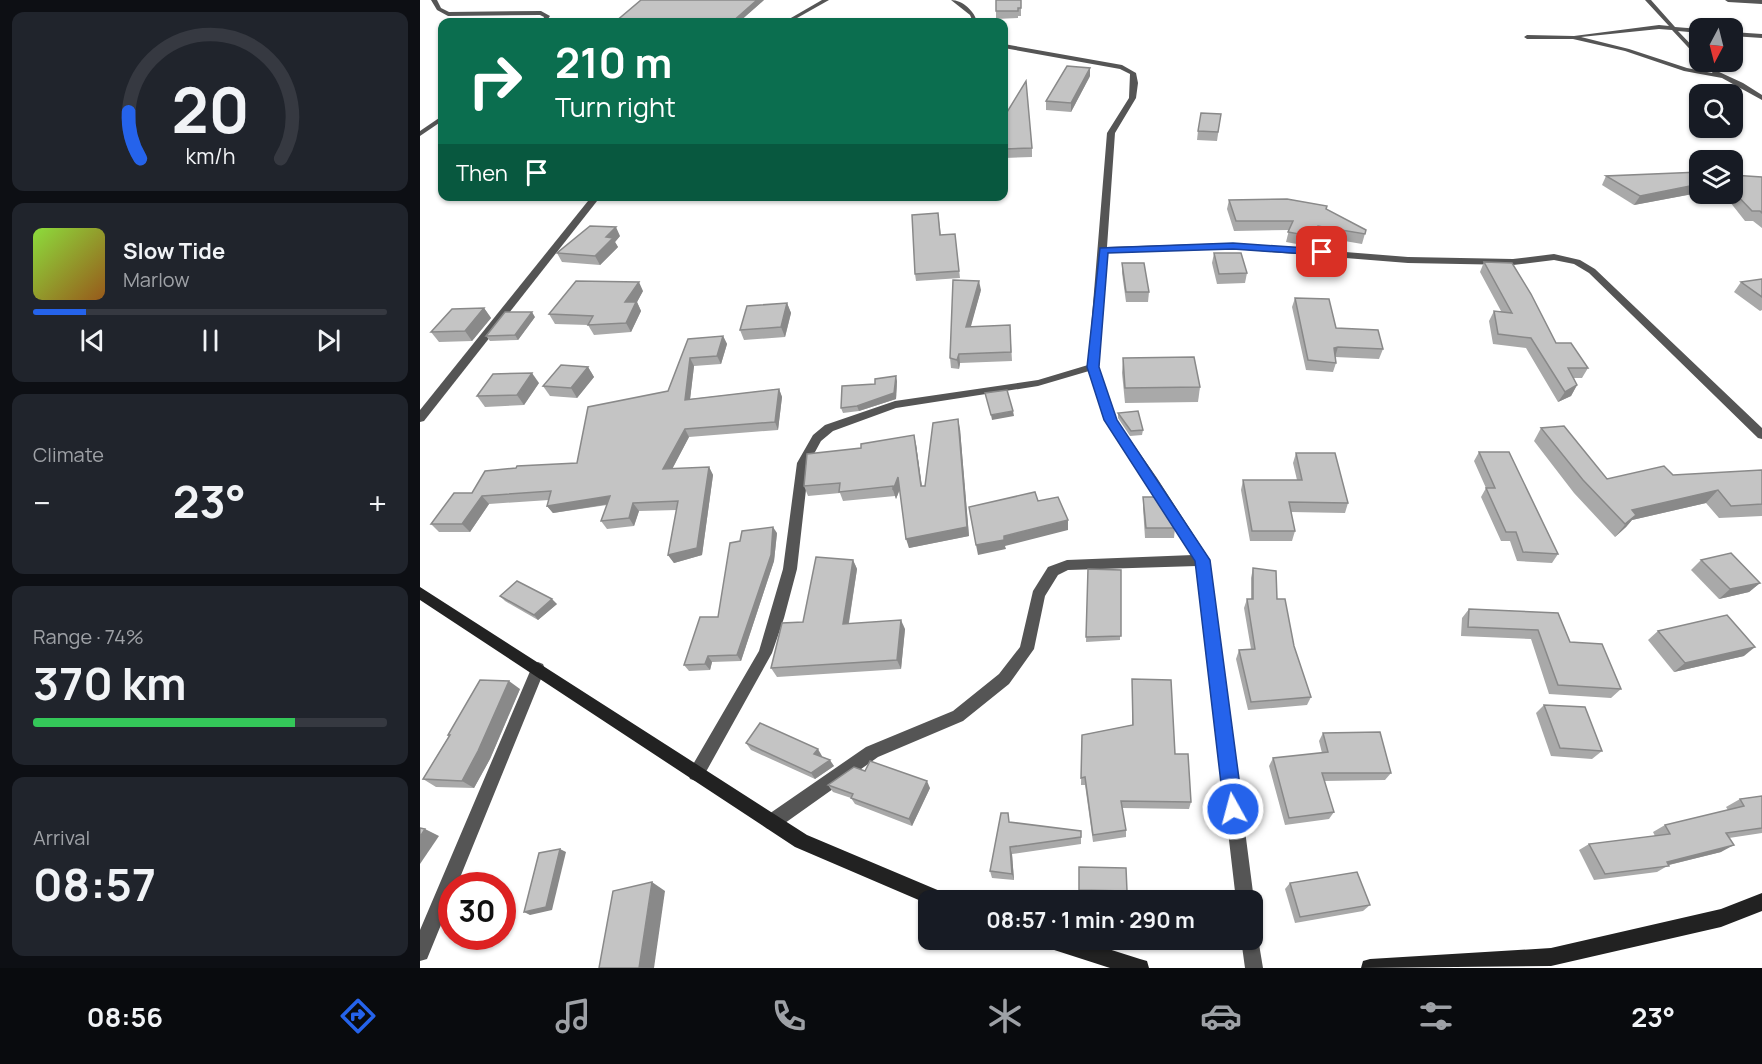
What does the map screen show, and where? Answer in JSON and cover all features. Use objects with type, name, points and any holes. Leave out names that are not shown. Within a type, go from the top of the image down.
[{"type":"street","points":[[434,0],[439,9],[448,14],[541,13],[547,16],[546,18]]},
{"type":"street","points":[[794,18],[826,0]]},
{"type":"street","points":[[954,0],[972,14],[974,18]]},
{"type":"street","points":[[1648,0],[1689,46]]},
{"type":"street","points":[[1728,0],[1762,2]]},
{"type":"street","points":[[1527,37],[1574,37],[1648,27],[1689,30]]},
{"type":"street","points":[[1743,35],[1762,36]]},
{"type":"street","points":[[1574,37],[1627,50],[1686,70],[1720,76],[1741,84]]},
{"type":"street","points":[[1008,47],[1122,67],[1133,73],[1136,88],[1131,104],[1111,134],[1093,367],[1111,420],[1203,560],[1244,890]]},
{"type":"street","points":[[1715,72],[1720,76]]},
{"type":"street","points":[[1743,84],[1761,84]]},
{"type":"street","points":[[1743,85],[1762,98]]},
{"type":"street","points":[[420,134],[438,121]]},
{"type":"street","points":[[420,418],[593,201]]},
{"type":"street","points":[[1103,250],[1242,246],[1408,260],[1497,262],[1554,257],[1568,259],[1592,270],[1762,435]]},
{"type":"street","points":[[696,772],[765,653],[777,618],[789,569],[803,463],[817,438],[828,428],[895,405],[1038,383],[1093,367]]},
{"type":"street","points":[[772,822],[872,752],[958,716],[1004,680],[1028,650],[1038,595],[1053,572],[1067,564],[1203,560]]},
{"type":"street","points":[[420,592],[801,840],[918,890]]},
{"type":"street","points":[[420,952],[538,669]]},
{"type":"street","points":[[1370,968],[1551,957],[1721,918],[1762,902]]},
{"type":"street","points":[[1083,950],[1140,968]]},
{"type":"street","points":[[1252,950],[1254,968]]},
{"type":"building","points":[[641,0],[757,0],[737,18],[620,18]]},
{"type":"building","points":[[996,0],[1021,0],[1021,8],[1018,8],[1018,11],[996,11]]},
{"type":"building","points":[[1067,66],[1090,68],[1071,103],[1046,101]]},
{"type":"building","points":[[1026,81],[1032,148],[1008,149],[1008,110]]},
{"type":"building","points":[[1201,113],[1221,114],[1218,132],[1198,131]]},
{"type":"building","points":[[1689,172],[1689,186],[1640,196],[1606,176]]},
{"type":"building","points":[[1743,176],[1762,177],[1762,213],[1752,211],[1743,202]]},
{"type":"building","points":[[1287,199],[1327,206],[1326,209],[1366,230],[1365,234],[1318,226],[1315,237],[1288,232],[1293,221],[1236,221],[1229,200]]},
{"type":"building","points":[[938,213],[940,235],[955,234],[959,271],[915,274],[912,215]]},
{"type":"building","points":[[590,226],[616,227],[606,237],[613,238],[595,256],[557,253]]},
{"type":"building","points":[[1214,253],[1241,253],[1247,273],[1219,274]]},
{"type":"building","points":[[1484,262],[1512,263],[1556,343],[1571,343],[1588,368],[1568,368],[1577,385],[1565,392],[1531,338],[1498,334],[1494,311],[1512,313]]},
{"type":"building","points":[[1122,263],[1144,263],[1149,292],[1126,292]]},
{"type":"building","points":[[1762,279],[1762,297],[1741,282]]},
{"type":"building","points":[[953,280],[979,281],[966,327],[1010,325],[1011,352],[959,354],[957,360],[950,358]]},
{"type":"building","points":[[576,281],[639,282],[625,302],[636,302],[626,323],[588,325],[593,316],[549,314]]},
{"type":"building","points":[[1295,298],[1329,299],[1336,328],[1378,330],[1383,349],[1338,347],[1334,348],[1336,363],[1308,360]]},
{"type":"building","points":[[787,303],[781,327],[740,330],[747,306]]},
{"type":"building","points":[[484,308],[465,331],[431,332],[452,309]]},
{"type":"building","points":[[505,312],[532,312],[515,335],[486,336]]},
{"type":"building","points":[[723,336],[717,356],[690,358],[685,400],[779,389],[775,422],[685,429],[663,469],[709,467],[697,548],[668,555],[678,501],[633,503],[629,518],[601,521],[610,496],[547,506],[551,491],[482,496],[462,524],[431,524],[454,493],[472,493],[485,471],[516,468],[517,466],[577,463],[588,407],[668,391],[688,339]]},
{"type":"building","points":[[1194,357],[1200,387],[1125,388],[1123,358]]},
{"type":"building","points":[[561,365],[588,367],[571,388],[543,386]]},
{"type":"building","points":[[532,373],[517,395],[477,396],[493,374]]},
{"type":"building","points":[[896,376],[894,393],[857,406],[841,408],[842,386],[875,384],[875,379]]},
{"type":"building","points":[[1007,390],[1013,411],[991,415],[985,393]]},
{"type":"building","points":[[1138,411],[1143,430],[1131,431],[1118,413]]},
{"type":"building","points":[[958,419],[967,527],[906,539],[898,477],[893,490],[893,486],[839,492],[840,483],[804,486],[807,454],[861,448],[861,444],[914,435],[921,486],[925,486],[933,423]]},
{"type":"building","points":[[1564,426],[1607,479],[1664,466],[1673,475],[1762,470],[1762,504],[1731,506],[1718,490],[1632,510],[1636,515],[1625,524],[1583,480],[1541,428]]},
{"type":"building","points":[[1479,452],[1509,452],[1558,554],[1523,552],[1516,532],[1506,532],[1486,488],[1495,488]]},
{"type":"building","points":[[1296,453],[1335,453],[1348,503],[1289,502],[1295,531],[1252,531],[1243,480],[1302,480]]},
{"type":"building","points":[[1035,492],[1038,501],[1058,497],[1068,520],[1004,536],[1004,540],[976,545],[969,507]]},
{"type":"building","points":[[1143,497],[1160,497],[1174,517],[1175,528],[1146,528]]},
{"type":"building","points":[[773,527],[771,555],[737,655],[708,656],[705,664],[684,665],[700,617],[718,617],[730,543],[740,541],[742,531]]},
{"type":"building","points":[[1731,553],[1760,583],[1730,589],[1701,560]]},
{"type":"building","points":[[816,557],[853,560],[843,624],[901,620],[897,660],[771,668],[782,623],[803,622]]},
{"type":"building","points":[[1253,568],[1276,571],[1277,599],[1285,599],[1294,646],[1311,697],[1251,702],[1239,650],[1255,649],[1247,599],[1253,599]]},
{"type":"building","points":[[1088,569],[1121,570],[1121,636],[1086,637]]},
{"type":"building","points":[[517,581],[552,599],[534,615],[500,596]]},
{"type":"building","points":[[1469,609],[1558,613],[1570,642],[1602,644],[1621,689],[1558,685],[1538,630],[1468,627]]},
{"type":"building","points":[[1727,615],[1755,647],[1685,663],[1658,631]]},
{"type":"building","points":[[1132,679],[1171,680],[1175,754],[1188,754],[1191,802],[1121,801],[1126,830],[1093,835],[1085,777],[1081,778],[1082,735],[1133,725]]},
{"type":"building","points":[[480,680],[509,681],[462,781],[423,779],[450,735],[448,735]]},
{"type":"building","points":[[1544,705],[1585,707],[1602,751],[1560,748]]},
{"type":"building","points":[[760,723],[818,749],[814,754],[830,760],[811,773],[746,743]]},
{"type":"building","points":[[1380,732],[1391,773],[1322,773],[1334,812],[1289,818],[1273,758],[1328,752],[1323,733]]},
{"type":"building","points":[[870,761],[927,781],[909,819],[851,798],[853,794],[828,785],[854,767],[865,771]]},
{"type":"building","points":[[1762,796],[1762,828],[1726,833],[1734,845],[1667,862],[1669,866],[1605,874],[1589,844],[1670,834],[1665,825],[1744,806],[1740,799]]},
{"type":"building","points":[[1001,813],[1008,813],[1009,822],[1081,831],[1081,837],[1010,847],[1012,874],[990,871]]},
{"type":"building","points":[[560,849],[546,907],[524,912],[539,853]]},
{"type":"building","points":[[1079,867],[1126,868],[1127,890],[1079,890]]},
{"type":"building","points":[[1357,872],[1370,905],[1300,917],[1290,883]]},
{"type":"building","points":[[652,882],[639,968],[599,968],[613,891]]},
{"type":"route","points":[[1233,809],[1203,560],[1111,420],[1093,367],[1103,250],[1233,246],[1322,252]]}]
